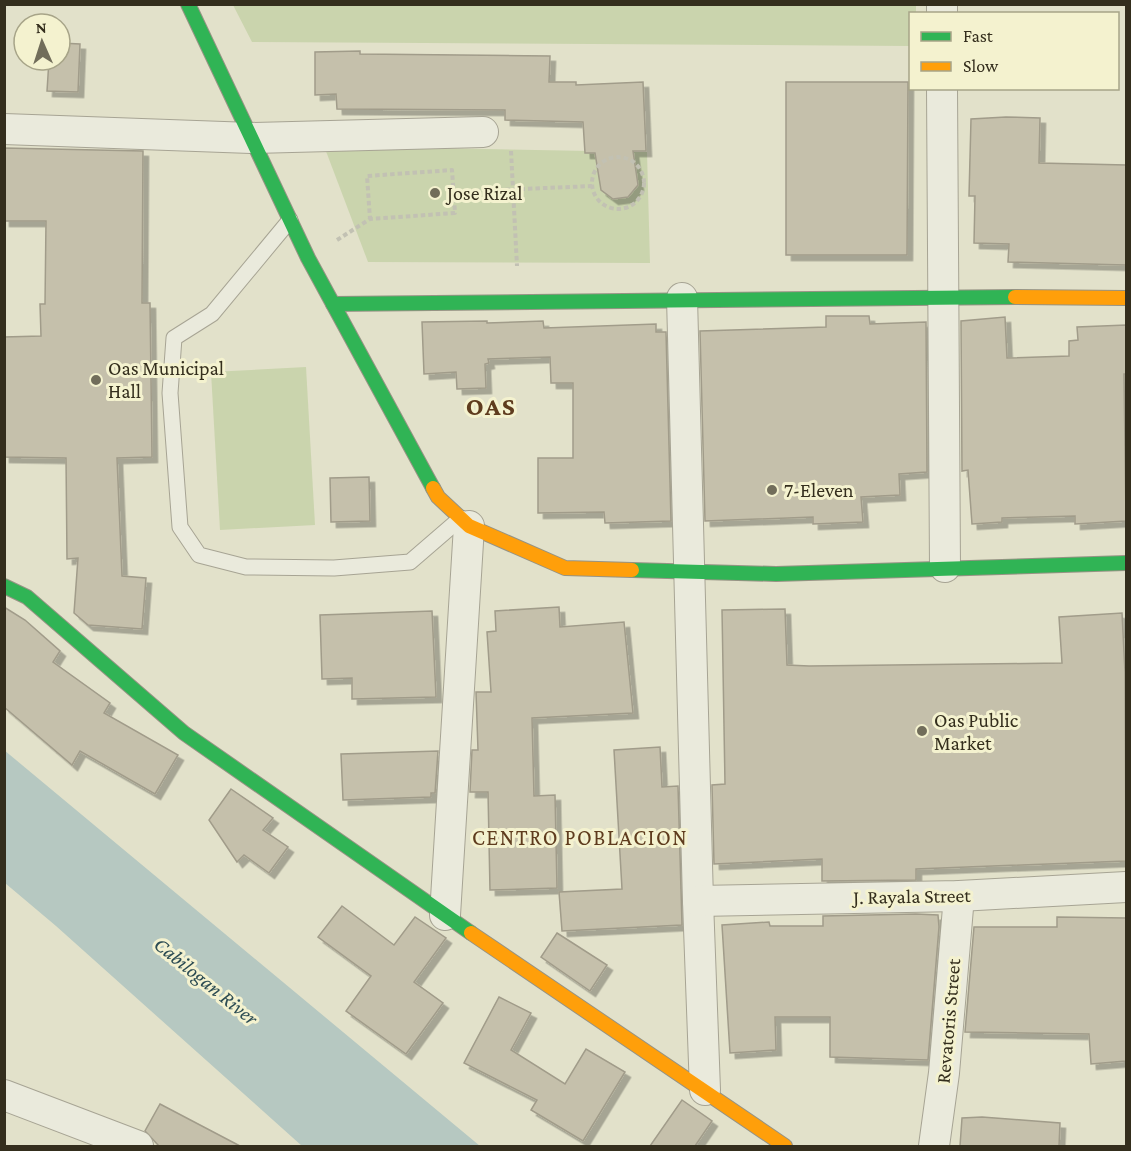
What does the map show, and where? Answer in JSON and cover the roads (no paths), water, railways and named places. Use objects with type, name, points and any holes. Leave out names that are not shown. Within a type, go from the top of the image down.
[{"type":"street","points":[[188,4],[290,220],[333,304],[438,497],[465,522],[565,567],[689,573],[776,574],[1126,563]]},
{"type":"street","points":[[942,90],[945,567]]},
{"type":"street","points":[[4,129],[251,138],[483,132]]},
{"type":"street","points":[[333,304],[942,296],[1126,298]]},
{"type":"street","points":[[682,298],[705,1090]]},
{"type":"street","points":[[445,915],[465,522]]},
{"type":"street","points":[[4,586],[27,597],[184,733],[445,915],[785,1146]]},
{"type":"street","name":"J. Rayala Street","points":[[698,901],[959,896],[1126,887]]},
{"type":"street","name":"Revatoris Street","points":[[934,1146],[944,1073],[959,896]]},
{"type":"street","points":[[4,1095],[138,1146]]},
{"type":"lane","points":[[290,220],[212,314],[174,338],[170,393],[180,527],[199,555],[246,567],[334,568],[410,562],[465,522]]},
{"type":"water","name":"Cabilogan River","points":[[4,750],[480,1146],[302,1146],[5,883]]},
{"type":"place","name":"Jose Rizal","points":[[435,193]]},
{"type":"place","name":"Oas Municipal Hall","points":[[96,380]]},
{"type":"place","name":"7-Eleven","points":[[772,490]]},
{"type":"place","name":"Oas Public Market","points":[[922,731]]},
{"type":"district","name":"OAS","points":[[491,406]]},
{"type":"district","name":"CENTRO POBLACION","points":[[580,837]]}]
